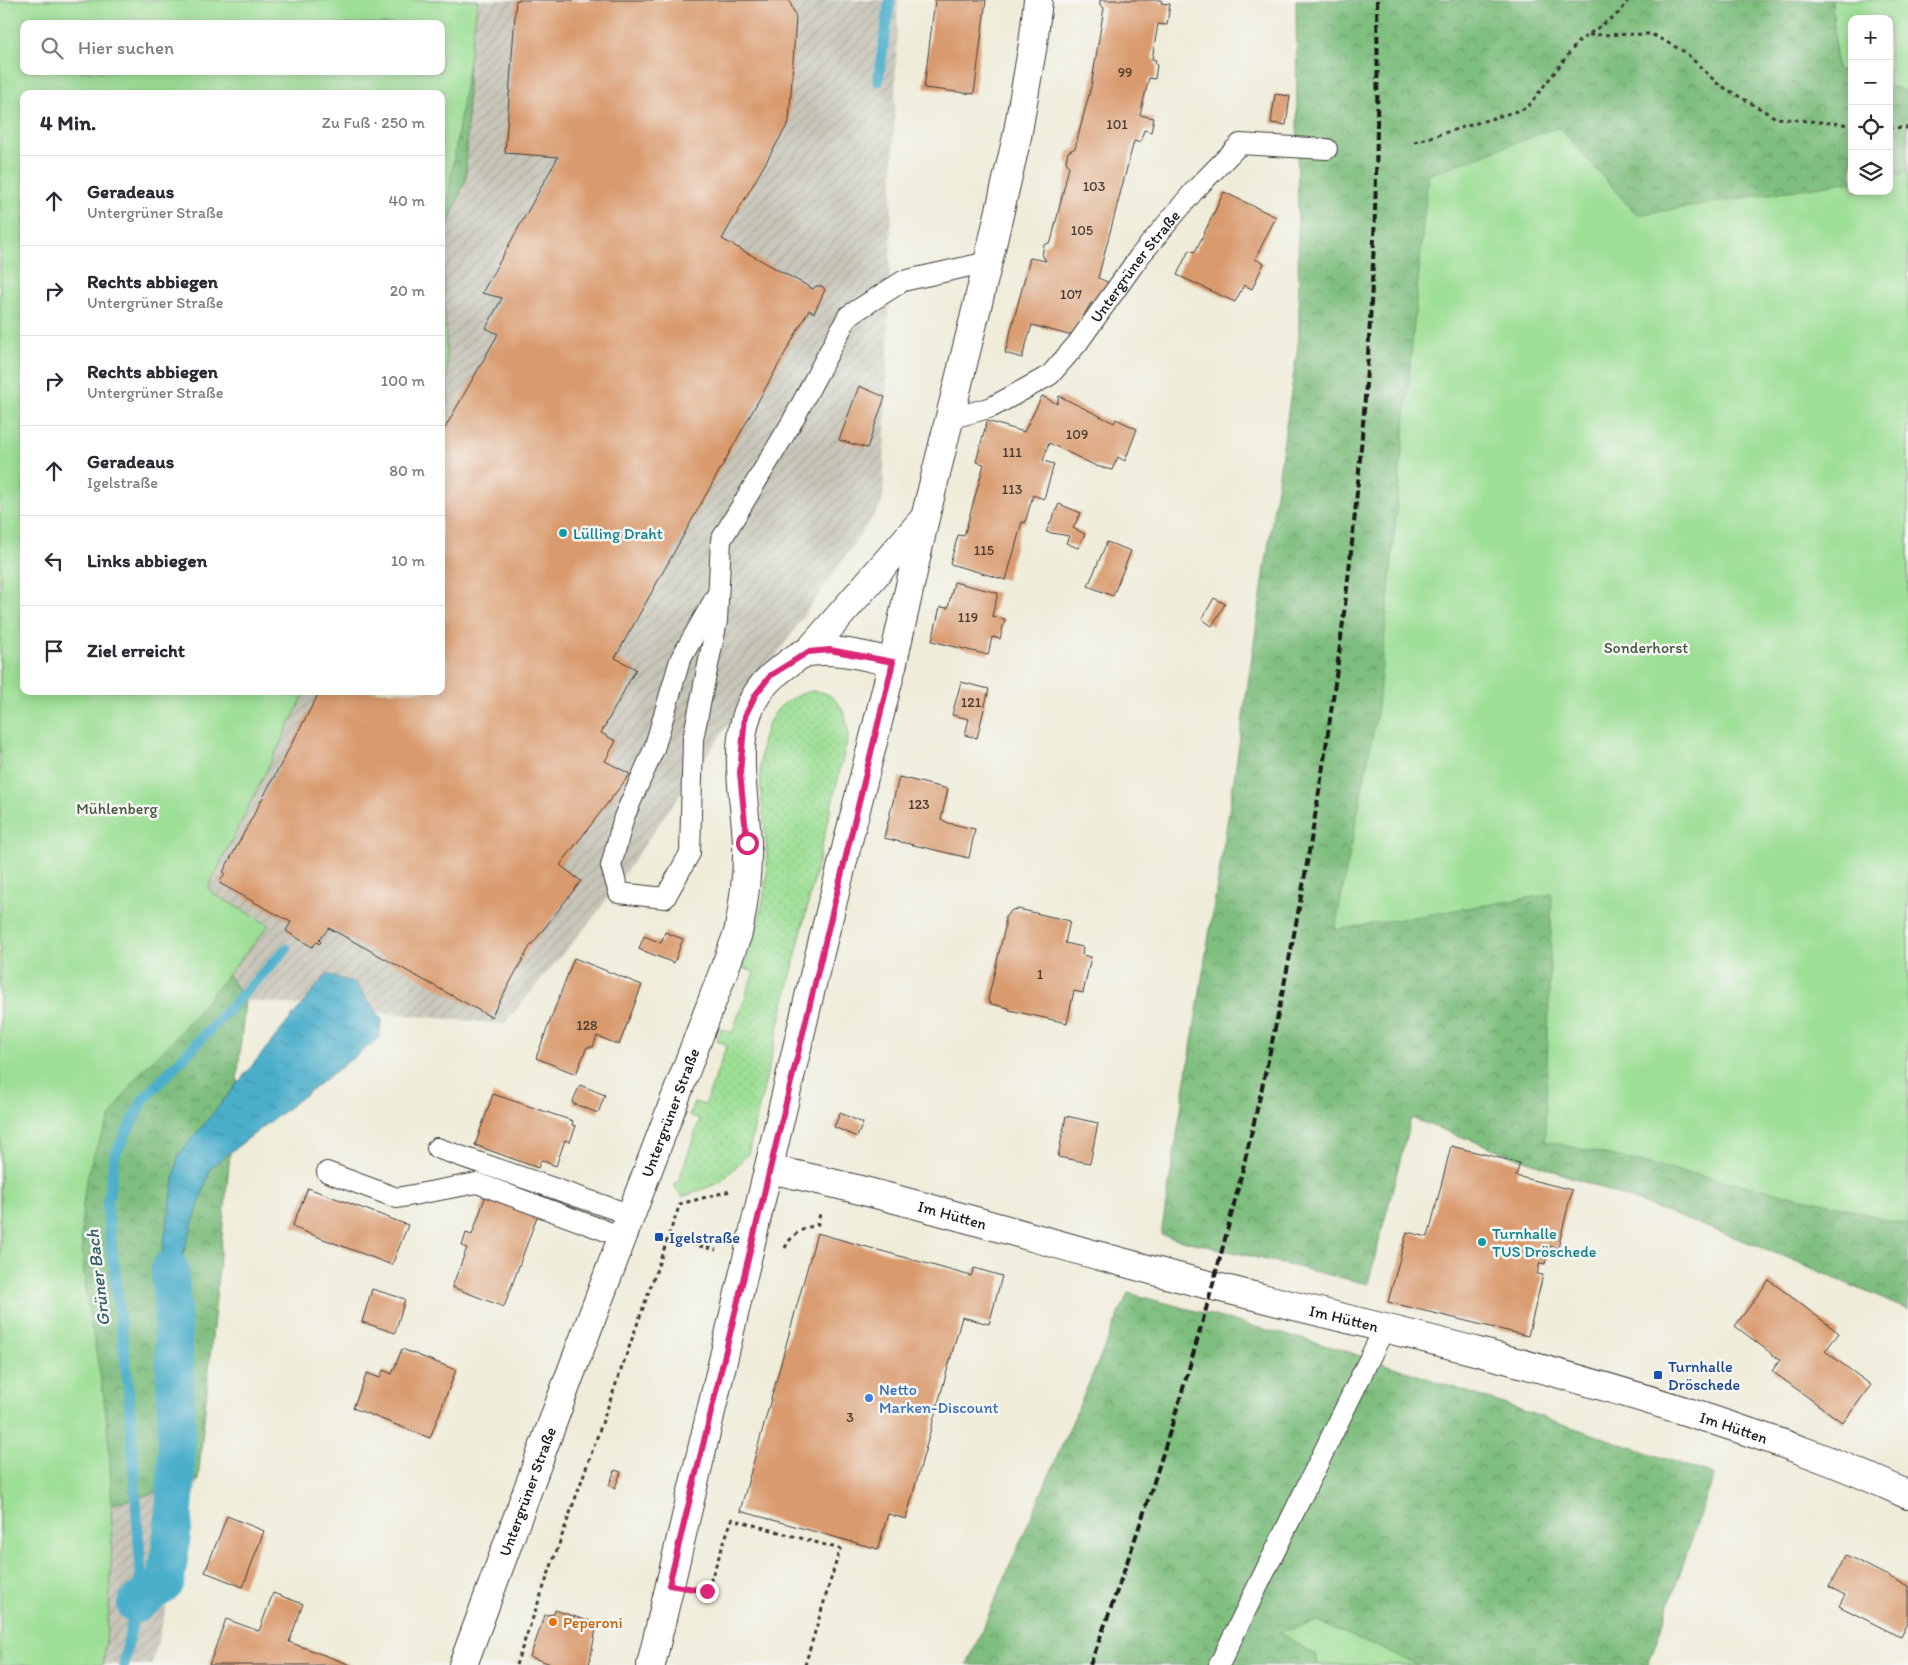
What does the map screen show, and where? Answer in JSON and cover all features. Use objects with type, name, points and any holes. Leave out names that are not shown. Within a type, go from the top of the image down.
[{"type":"main road","points":[[650,1665],[749,1258],[813,980],[893,662],[925,518],[988,262],[1017,137],[1033,44],[1038,0]]},
{"type":"main road","points":[[808,652],[925,518]]},
{"type":"main road","name":"Untergrüner Straße","points":[[463,1665],[626,1226],[738,933],[746,893],[747,843],[740,773],[745,716],[756,694],[771,675],[808,652],[830,650],[893,662]]},
{"type":"main road","name":"Im Hütten","points":[[769,1169],[826,1181],[1222,1288],[1385,1327],[1650,1400],[1773,1439],[1841,1465],[1908,1496]]},
{"type":"lane","name":"Untergrüner Straße","points":[[949,419],[992,407],[1050,375],[1077,344],[1139,257],[1188,198],[1240,144],[1327,148]]},
{"type":"lane","points":[[718,593],[680,660],[654,750],[624,817],[611,866],[619,893],[665,898],[690,853],[693,740],[716,621],[718,593],[720,540],[792,422],[848,316],[903,281],[988,262]]},
{"type":"lane","points":[[437,1148],[626,1226]]},
{"type":"lane","points":[[327,1172],[397,1198],[477,1183],[626,1226]]},
{"type":"lane","points":[[1219,1665],[1385,1327]]},
{"type":"path","points":[[1414,142],[1527,108],[1578,42],[1620,12],[1628,0]]},
{"type":"path","points":[[1589,35],[1651,34],[1685,52],[1718,84],[1776,118],[1848,125]]},
{"type":"path","points":[[1893,127],[1908,128]]},
{"type":"path","points":[[668,1238],[780,1266],[787,1244],[793,1235],[818,1224],[826,1181]]},
{"type":"path","points":[[516,1665],[680,1204],[731,1191],[729,1199]]},
{"type":"path","points":[[716,1250],[718,1242]]},
{"type":"path","points":[[669,1585],[707,1591],[732,1519],[840,1549],[805,1665]]},
{"type":"shaded area","points":[[470,0],[898,0],[883,502],[597,913],[504,1024],[245,1000],[175,898],[257,695],[445,695],[445,231],[466,179]]},
{"type":"shaded area","points":[[198,1481],[152,1665],[0,1665],[0,1535]]},
{"type":"green space","name":"Mühlenberg","points":[[0,0],[470,0],[466,179],[445,231],[445,90],[20,90],[20,695],[27,695],[175,898],[245,1000],[198,1481],[0,1535]]},
{"type":"green space","name":"Mühlenberg","points":[[0,0],[478,0],[445,217],[445,90],[20,90],[20,695],[304,695],[208,888],[214,894],[269,925],[176,1037],[145,1067],[131,1084],[106,1126],[90,1166],[83,1201],[84,1272],[106,1415],[109,1445],[112,1540],[107,1635],[103,1665],[0,1665]]},
{"type":"green space","points":[[1296,0],[1832,0],[1837,69],[1848,73],[1848,195],[1893,195],[1893,87],[1908,92],[1908,1310],[1774,1252],[1411,1118],[1368,1284],[1161,1235],[1232,792],[1299,338]]},
{"type":"green space","points":[[1832,0],[1908,0],[1908,92],[1893,87],[1893,15],[1848,15],[1848,73],[1837,69]]},
{"type":"green space","name":"Sonderhorst","points":[[1559,127],[1637,215],[1848,182],[1848,195],[1893,195],[1893,174],[1908,172],[1908,1225],[1834,1205],[1545,1141],[1552,894],[1335,930],[1378,707],[1428,175]]},
{"type":"green space","name":"Mühlenberg","points":[[445,314],[449,417],[445,423]]},
{"type":"green space","points":[[812,691],[829,695],[840,705],[848,728],[848,737],[748,1154],[721,1182],[682,1197],[675,1188],[675,1183],[679,1180],[700,1119],[689,1116],[694,1102],[705,1105],[727,1045],[717,1041],[721,1029],[732,1033],[754,972],[743,968],[759,919],[766,881],[766,845],[760,765],[763,740],[772,718],[787,701]]},
{"type":"green space","points":[[1128,1293],[1343,1350],[1714,1475],[1648,1665],[967,1665]]},
{"type":"green space","points":[[1319,1622],[1418,1665],[1319,1665],[1316,1655],[1279,1632]]},
{"type":"water","points":[[327,974],[356,984],[382,1020],[379,1038],[211,1167],[177,1272],[160,1265],[178,1156]]},
{"type":"building","name":"Lülling Draht","points":[[516,0],[789,0],[796,17],[789,122],[722,239],[813,289],[816,286],[822,286],[825,290],[814,313],[809,310],[615,658],[636,669],[601,733],[616,741],[605,761],[630,774],[560,865],[581,881],[529,948],[491,1017],[329,928],[319,940],[321,942],[319,944],[317,942],[312,947],[286,931],[291,922],[219,883],[225,873],[223,872],[318,695],[445,695],[445,428],[498,334],[486,328],[502,298],[482,293],[558,157],[505,153]]},
{"type":"building","points":[[935,0],[986,0],[974,94],[924,88]]},
{"type":"building","points":[[1100,0],[1162,0],[1161,3],[1170,4],[1167,25],[1158,24],[1152,59],[1156,60],[1155,64],[1157,65],[1155,79],[1149,78],[1140,115],[1154,118],[1151,132],[1144,130],[1140,143],[1134,141],[1098,278],[1112,284],[1097,306],[1091,303],[1072,336],[1032,325],[1022,358],[1005,353],[1030,258],[1046,261],[1042,255],[1044,245],[1051,242],[1069,167],[1066,161],[1068,152],[1075,148],[1091,87],[1104,8],[1100,5]]},
{"type":"building","points":[[1275,94],[1290,96],[1286,125],[1271,123]]},
{"type":"building","points":[[1224,192],[1276,217],[1255,259],[1264,263],[1252,289],[1244,285],[1235,302],[1177,275],[1189,250],[1195,252]]},
{"type":"building","points":[[859,386],[885,397],[867,448],[839,440]]},
{"type":"building","points":[[1042,396],[1057,404],[1059,396],[1114,423],[1116,419],[1137,429],[1125,461],[1118,457],[1112,470],[1096,466],[1049,443],[1043,461],[1054,464],[1044,499],[1033,495],[1025,523],[1022,522],[1006,580],[950,564],[958,535],[964,536],[984,464],[976,462],[987,421],[1024,432]]},
{"type":"building","points":[[1059,504],[1081,513],[1073,528],[1085,534],[1078,548],[1066,543],[1069,536],[1046,532]]},
{"type":"building","points":[[1107,542],[1131,551],[1113,596],[1088,586]]},
{"type":"building","points":[[954,582],[998,593],[992,616],[1005,619],[1000,639],[992,637],[988,655],[932,641],[940,607],[948,608]]},
{"type":"building","points":[[1214,598],[1225,604],[1212,626],[1202,619]]},
{"type":"building","points":[[961,682],[989,689],[977,738],[965,735],[969,719],[952,715]]},
{"type":"building","points":[[899,777],[948,789],[941,819],[948,823],[975,829],[969,858],[884,838]]},
{"type":"building","points":[[1018,909],[1070,921],[1065,943],[1083,947],[1082,955],[1091,957],[1083,993],[1074,991],[1067,1023],[1009,1010],[1009,1008],[991,1004],[988,1000],[1005,927],[1005,917],[1012,910]]},
{"type":"building","points":[[665,932],[683,939],[674,963],[639,949],[644,936],[661,943]]},
{"type":"building","points":[[574,958],[642,985],[619,1045],[597,1036],[593,1047],[587,1047],[576,1074],[536,1058]]},
{"type":"building","points":[[580,1085],[605,1095],[598,1113],[572,1103]]},
{"type":"building","points":[[493,1094],[573,1121],[572,1125],[576,1126],[570,1142],[565,1140],[556,1166],[541,1160],[538,1168],[475,1145]]},
{"type":"building","points":[[840,1113],[863,1123],[857,1137],[834,1127]]},
{"type":"building","points":[[1066,1116],[1098,1123],[1090,1163],[1058,1157]]},
{"type":"building","name":"Turnhalle TUS Dröschede","points":[[1451,1146],[1520,1163],[1516,1176],[1572,1190],[1558,1248],[1550,1246],[1545,1264],[1540,1263],[1537,1274],[1543,1275],[1528,1336],[1388,1302],[1407,1232],[1428,1237]]},
{"type":"building","points":[[308,1188],[408,1225],[392,1265],[292,1227]]},
{"type":"building","points":[[486,1195],[538,1214],[504,1307],[452,1287],[467,1248],[462,1246],[466,1233],[472,1235]]},
{"type":"building","points":[[817,1233],[971,1276],[974,1268],[1002,1276],[989,1324],[962,1317],[906,1519],[888,1514],[878,1549],[740,1511]]},
{"type":"building","points":[[1769,1280],[1839,1333],[1825,1351],[1871,1385],[1843,1423],[1772,1371],[1780,1360],[1735,1326]]},
{"type":"building","points":[[372,1289],[405,1299],[395,1333],[362,1322]]},
{"type":"building","points":[[402,1349],[456,1370],[430,1438],[353,1408],[367,1373],[380,1378],[383,1370],[392,1374]]},
{"type":"building","points":[[615,1470],[621,1472],[615,1488],[609,1485]]},
{"type":"building","points":[[227,1516],[264,1531],[243,1587],[205,1572]]},
{"type":"building","points":[[1846,1555],[1908,1586],[1908,1621],[1900,1637],[1839,1606],[1845,1595],[1829,1587]]},
{"type":"building","points":[[273,1593],[303,1604],[289,1642],[351,1665],[209,1665],[226,1619],[259,1631]]},
{"type":"building","points":[[555,1610],[597,1624],[589,1665],[554,1665],[530,1657],[545,1615],[554,1614]]},
{"type":"waterway","name":"Grüner Bach","points":[[878,81],[890,0]]},
{"type":"waterway","name":"Grüner Bach","points":[[124,1665],[141,1573],[128,1385],[107,1207],[115,1155],[143,1100],[286,949]]},
{"type":"waterway","points":[[136,1604],[165,1583],[171,1544],[176,1466],[176,1387],[170,1269]]},
{"type":"railway","points":[[1090,1665],[1159,1466],[1219,1263],[1269,1056],[1310,846],[1341,635],[1363,422],[1375,211],[1377,0]]},
{"type":"place","name":"Lülling Draht","points":[[563,533]]},
{"type":"place","name":"Igelstraße","points":[[659,1237]]},
{"type":"place","name":"Turnhalle TUS Dröschede","points":[[1482,1242]]},
{"type":"place","name":"Turnhalle Dröschede","points":[[1658,1375]]},
{"type":"place","name":"Netto Marken-Discount","points":[[869,1398]]},
{"type":"place","name":"Peperoni","points":[[553,1622]]},
{"type":"route","points":[[707,1591],[669,1585],[749,1258],[813,980],[893,662],[830,650],[808,652],[771,675],[756,694],[745,716],[740,773],[747,843]]}]
